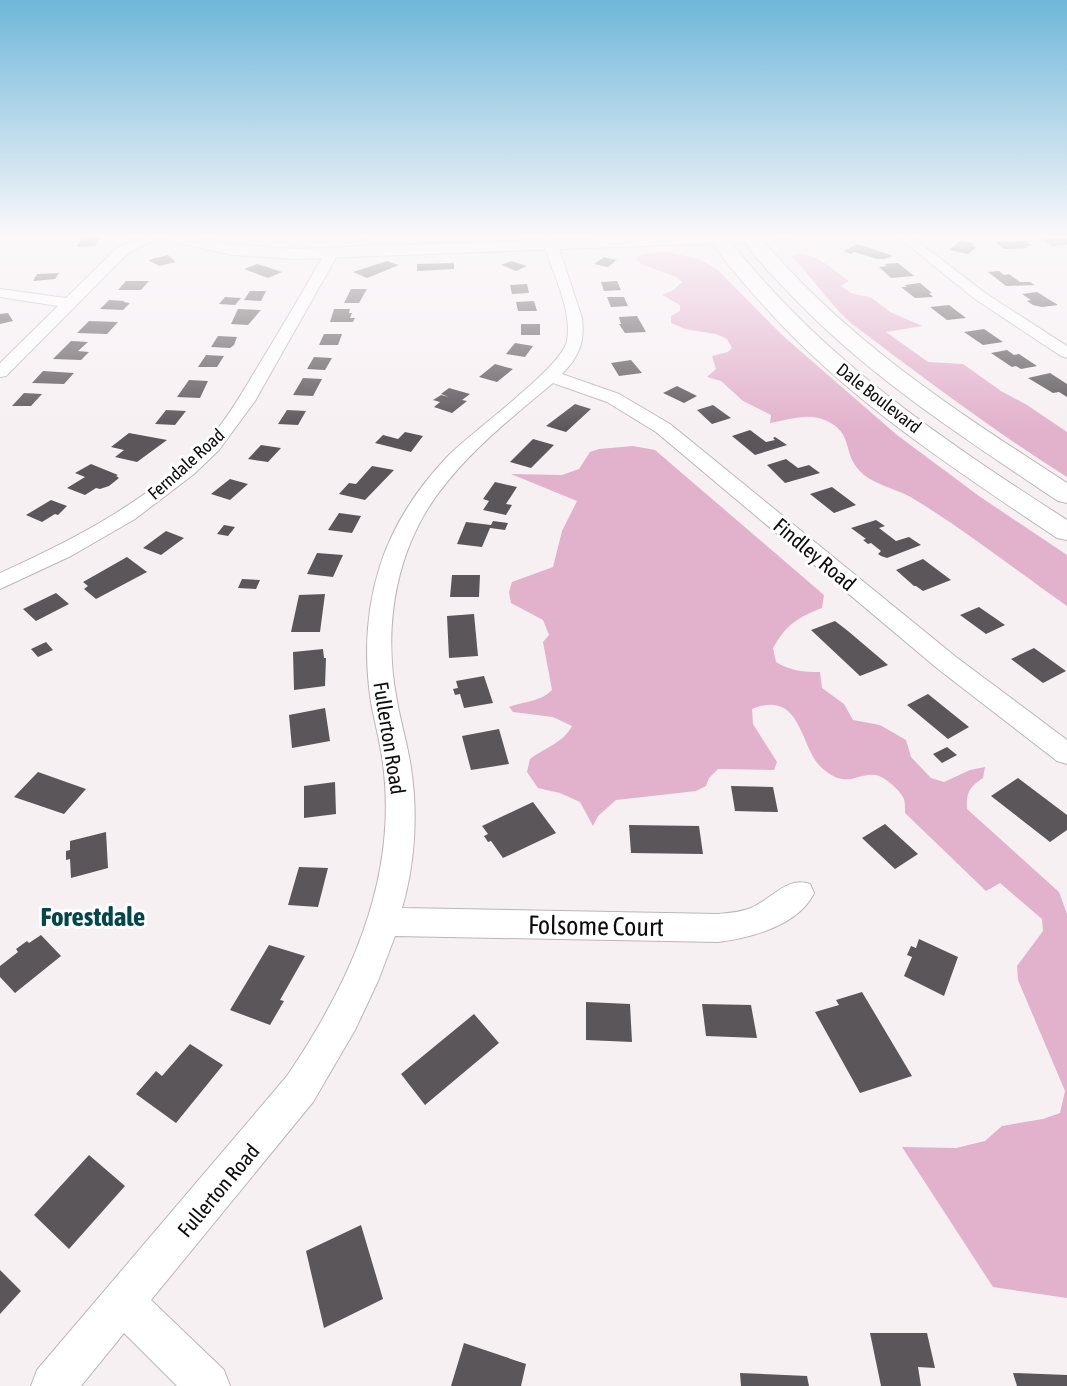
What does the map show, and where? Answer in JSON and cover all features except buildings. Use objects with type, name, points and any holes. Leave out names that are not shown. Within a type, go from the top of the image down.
[{"type":"main road","name":"Dale Boulevard","points":[[772,301],[831,360],[948,452],[1067,532]]},
{"type":"main road","name":"Dale Boulevard","points":[[808,301],[871,357],[924,398],[1067,495]]},
{"type":"street","points":[[53,301],[69,303]]},
{"type":"street","points":[[0,372],[71,301]]},
{"type":"street","name":"Ferndale Road","points":[[0,582],[111,524],[175,479],[214,443],[235,419],[305,301]]},
{"type":"street","name":"Fullerton Road","points":[[53,1386],[279,1116],[318,1063],[363,980],[384,922],[396,871],[400,805],[396,757],[378,661],[378,622],[390,568],[409,523],[448,465],[551,376],[564,362],[572,349],[576,324],[569,301]]},
{"type":"street","points":[[987,301],[1067,353]]},
{"type":"street","name":"Findley Road","points":[[551,376],[614,398],[663,428],[947,663],[1067,754]]},
{"type":"street","name":"Folsome Court","points":[[384,922],[735,927],[764,918],[777,911],[799,893]]},
{"type":"street","points":[[124,1303],[208,1386]]},
{"type":"shaded area","points":[[672,301],[748,301],[782,335],[897,435],[979,496],[1067,555],[1067,606],[933,511],[907,495],[877,483],[863,474],[853,463],[844,437],[835,426],[813,417],[770,423],[771,415],[743,401],[721,381],[707,377],[716,369],[712,356],[728,352],[732,348],[727,339],[716,334],[685,329],[671,323],[671,316],[680,311],[680,305]]},
{"type":"shaded area","points":[[830,301],[875,301],[890,312],[923,326],[886,332],[928,362],[963,364],[1001,391],[1027,405],[1067,432],[1067,477],[986,423],[856,327]]},
{"type":"shaded area","points":[[633,446],[655,450],[824,595],[822,608],[793,623],[783,633],[773,648],[776,662],[797,670],[820,672],[822,688],[844,704],[853,720],[880,725],[906,740],[911,757],[931,778],[944,782],[970,770],[985,767],[983,778],[969,791],[967,809],[1059,892],[1067,914],[1067,1298],[993,1287],[902,1147],[956,1148],[985,1141],[1002,1126],[1043,1119],[1060,1113],[1065,1091],[1018,980],[1017,966],[1043,931],[1042,919],[1000,883],[986,891],[905,813],[902,796],[888,781],[876,775],[851,779],[839,778],[823,769],[815,760],[791,713],[781,707],[769,705],[752,709],[753,724],[777,762],[774,770],[718,769],[709,778],[706,786],[696,791],[616,800],[598,816],[593,826],[580,802],[560,793],[538,788],[527,772],[530,759],[559,741],[572,726],[553,717],[513,712],[509,707],[537,699],[552,690],[543,642],[549,635],[543,620],[511,603],[509,592],[512,582],[553,567],[562,531],[577,501],[511,474],[562,475],[579,469],[590,452]]},
{"type":"district","name":"Forestdale","points":[[93,916]]}]
